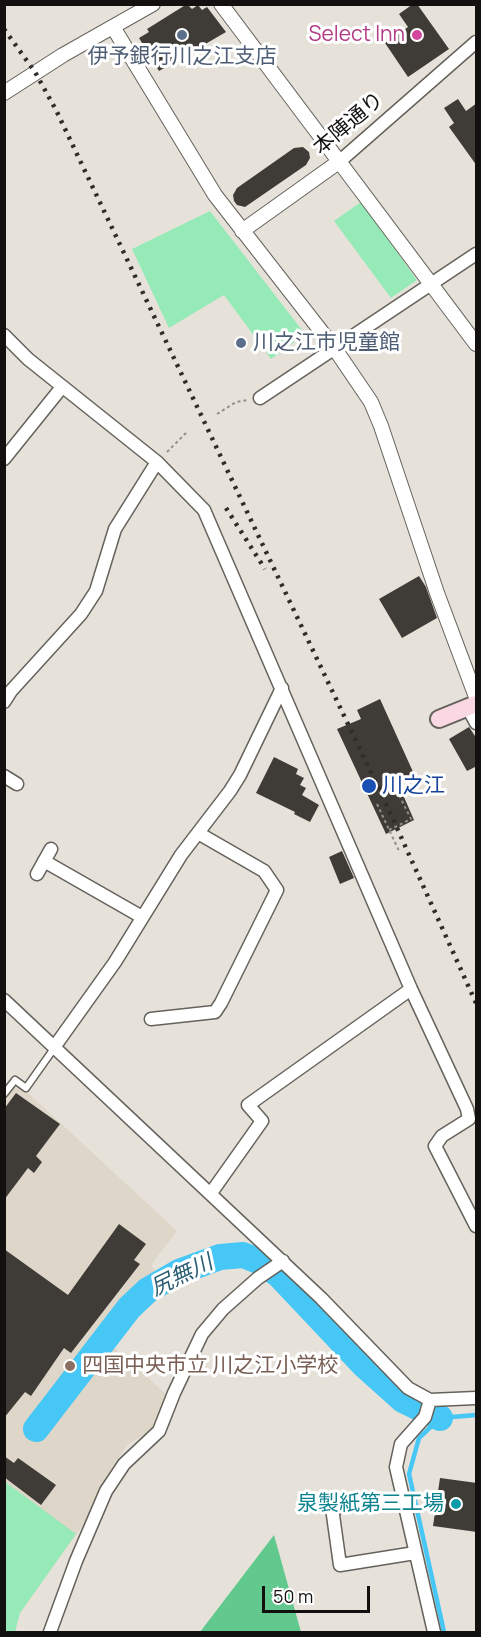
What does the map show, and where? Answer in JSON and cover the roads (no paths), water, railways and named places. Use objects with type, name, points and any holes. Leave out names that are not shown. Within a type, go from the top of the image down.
[{"type":"main road","points":[[439,719],[474,703]]},
{"type":"street","points":[[4,93],[44,66],[153,4]]},
{"type":"street","points":[[221,4],[477,344]]},
{"type":"street","points":[[113,27],[215,195],[334,350],[370,402],[381,426],[474,703],[477,723]]},
{"type":"street","name":"本陣通り","points":[[242,231],[340,161],[477,42]]},
{"type":"street","points":[[260,398],[477,254]]},
{"type":"street","points":[[4,335],[28,359],[157,462],[204,510],[411,989],[467,1109],[469,1119],[442,1136],[435,1146],[477,1227]]},
{"type":"street","points":[[4,459],[62,387]]},
{"type":"street","points":[[4,702],[11,691],[81,614],[96,591],[115,529],[157,462]]},
{"type":"street","points":[[55,1046],[115,962],[182,855],[240,775],[282,688]]},
{"type":"street","points":[[4,776],[17,784]]},
{"type":"street","points":[[150,1019],[215,1012],[277,890],[264,871],[198,833]]},
{"type":"street","points":[[37,874],[51,849]]},
{"type":"street","points":[[44,861],[142,917]]},
{"type":"street","points":[[211,1193],[262,1121],[248,1105],[411,989]]},
{"type":"street","points":[[4,1000],[321,1298],[408,1388],[430,1400],[477,1398]]},
{"type":"street","points":[[50,1632],[106,1491],[124,1464],[159,1431],[202,1334],[223,1309],[258,1278],[282,1261]]},
{"type":"street","points":[[430,1400],[425,1417],[401,1444],[396,1467],[434,1632]]},
{"type":"street","points":[[402,1500],[332,1508],[340,1565],[415,1553]]},
{"type":"lane","points":[[4,1094],[15,1080],[26,1088],[55,1046]]},
{"type":"waterway","name":"尻無川","points":[[36,1429],[129,1308],[148,1290],[179,1272],[220,1257],[243,1255],[263,1263],[280,1276],[364,1365],[403,1400],[440,1418]]},
{"type":"waterway","points":[[444,1632],[409,1474],[419,1438],[440,1418],[476,1415]]},
{"type":"railway","points":[[4,29],[35,72],[56,110],[395,823]]},
{"type":"railway","points":[[226,508],[265,569]]},
{"type":"railway","points":[[397,828],[476,1003]]},
{"type":"place","name":"伊予銀行川之江支店","points":[[182,35]]},
{"type":"place","name":"Select Inn","points":[[417,35]]},
{"type":"place","name":"川之江市児童館","points":[[241,343]]},
{"type":"place","name":"川之江","points":[[369,786]]},
{"type":"place","name":"四国中央市立 川之江小学校","points":[[70,1366]]},
{"type":"place","name":"泉製紙第三工場","points":[[456,1504]]}]
